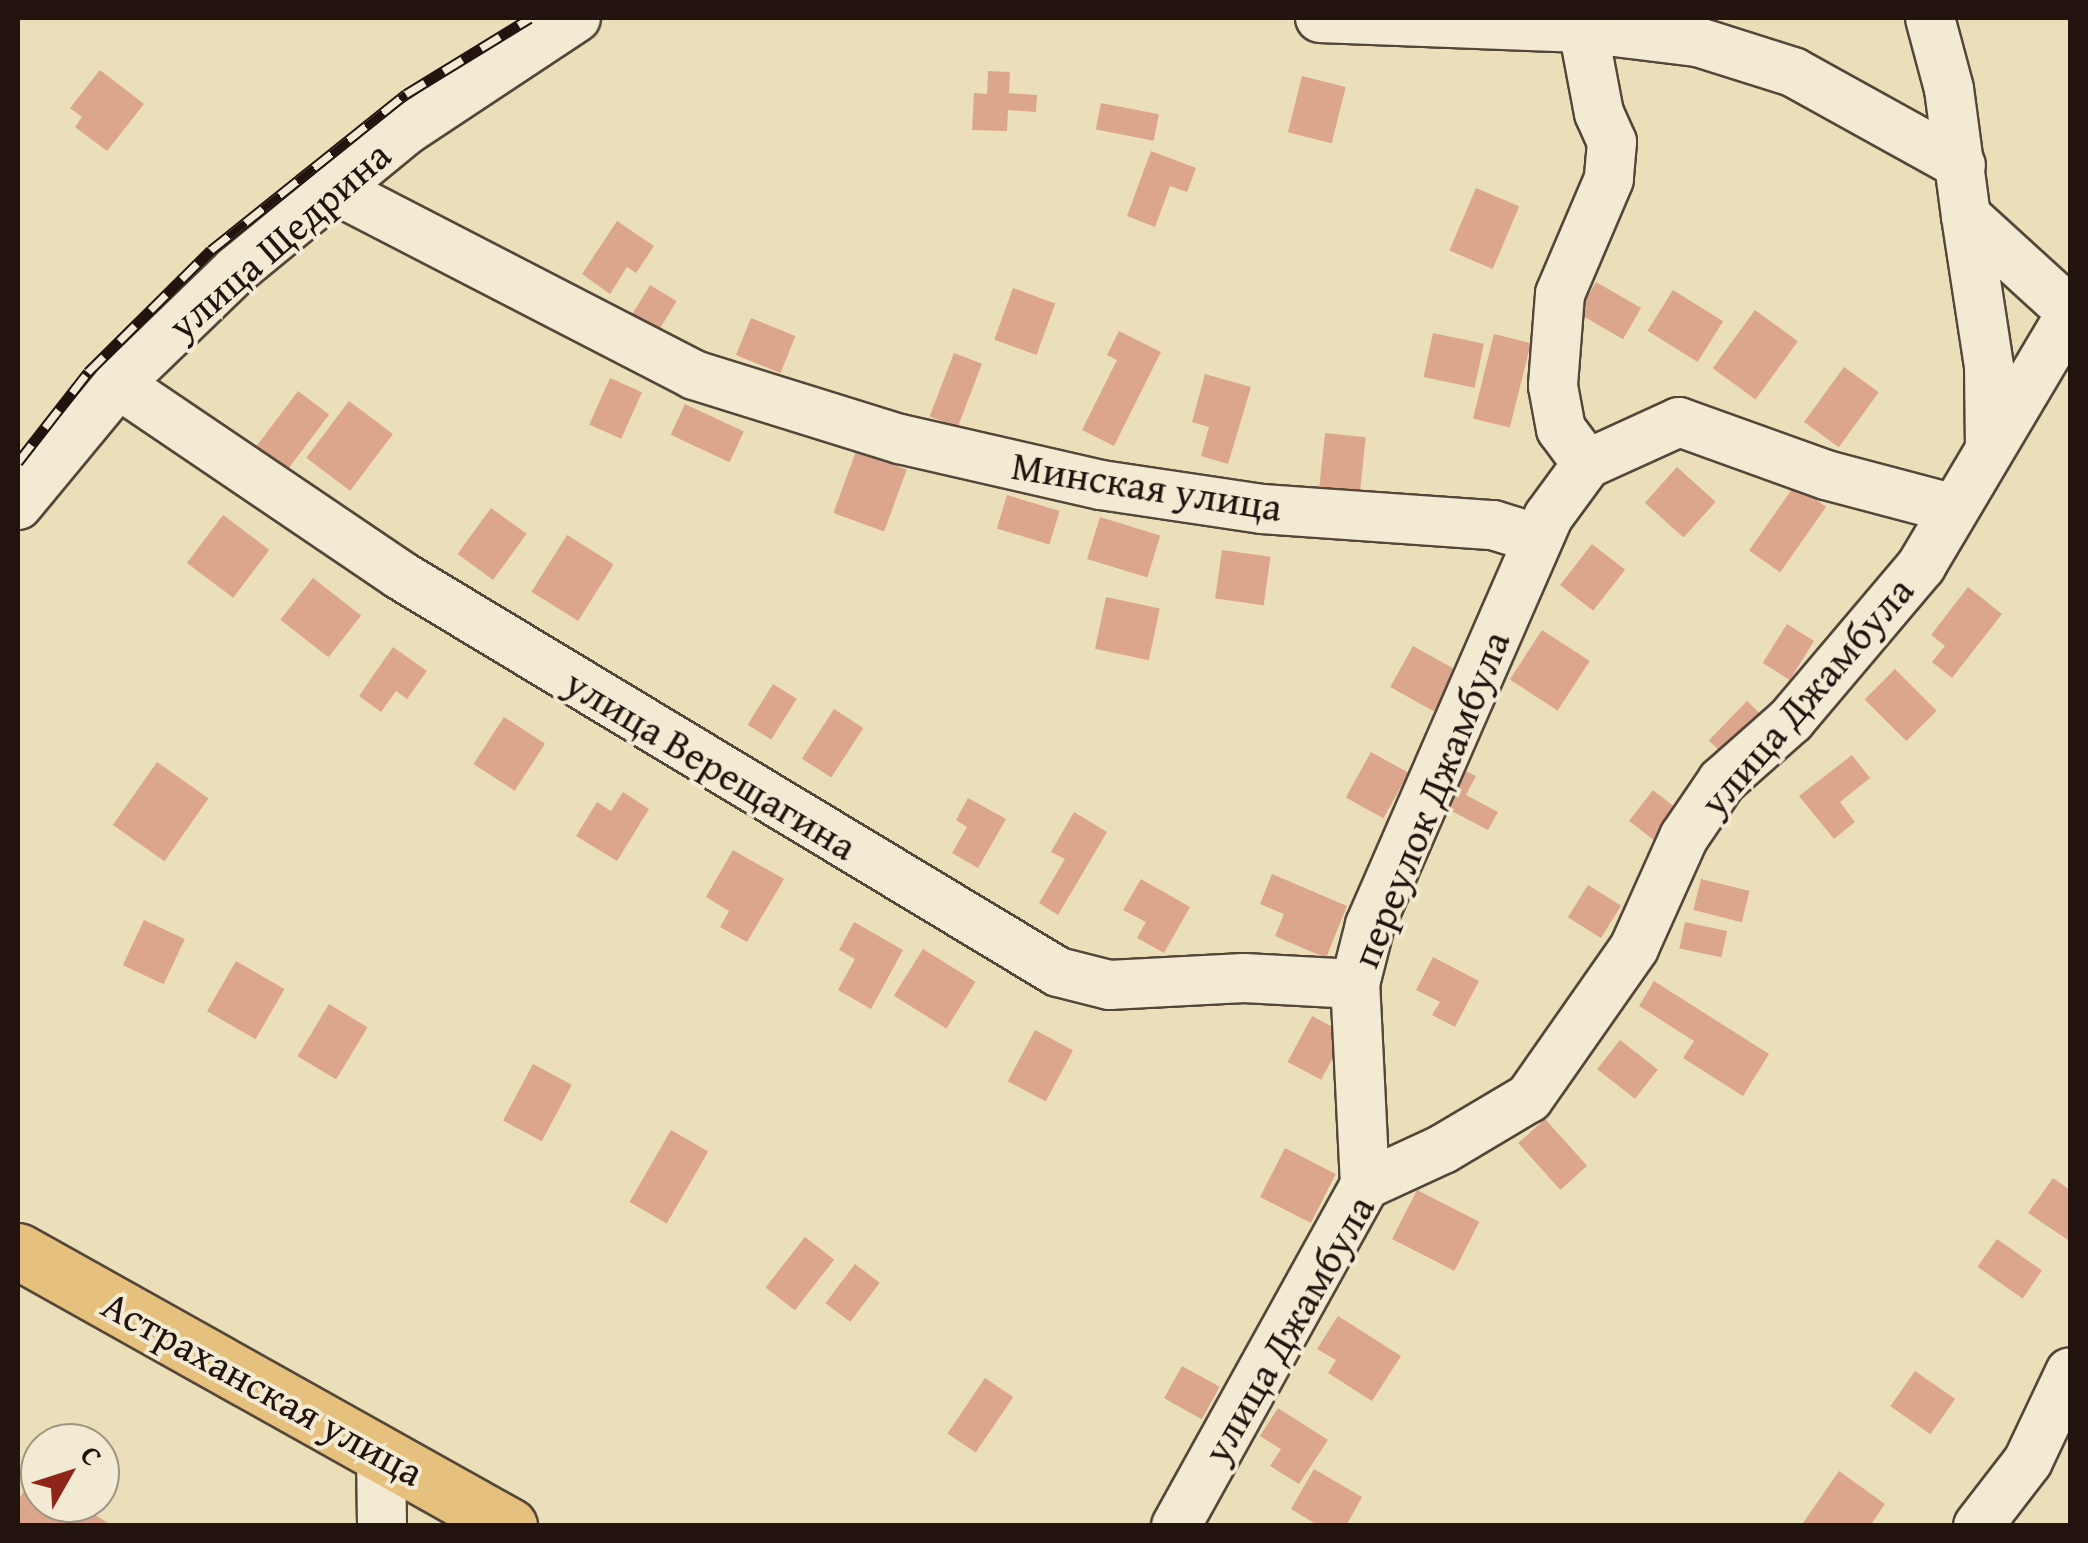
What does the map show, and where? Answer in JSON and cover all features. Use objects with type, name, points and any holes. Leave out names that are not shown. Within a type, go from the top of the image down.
[{"type":"main road","name":"Астраханская улица","points":[[18,1252],[508,1526]]},
{"type":"street","name":"улица Щедрина","points":[[18,505],[118,384],[236,270],[405,131],[576,18]]},
{"type":"street","points":[[1930,18],[1962,165],[1988,367],[1990,444]]},
{"type":"street","points":[[1308,28],[1582,23],[1698,42],[1793,72],[1962,165]]},
{"type":"street","points":[[1582,23],[1599,113],[1612,142],[1609,179],[1560,294],[1553,386],[1561,429],[1587,464]]},
{"type":"street","name":"Минская улица","points":[[334,189],[694,375],[900,440],[1101,485],[1262,508],[1493,525],[1538,539]]},
{"type":"street","points":[[1966,216],[2070,313]]},
{"type":"street","name":"улица Джамбула","points":[[1176,1526],[1365,1185],[1443,1149],[1528,1098],[1634,948],[1684,837],[1722,781],[1844,662],[1921,566],[1951,508],[2070,313]]},
{"type":"street","name":"улица Верещагина","points":[[118,384],[400,575],[1058,972],[1109,985],[1244,978],[1355,984]]},
{"type":"street","points":[[1538,539],[1587,464],[1679,422],[1730,435],[1826,475],[1951,508]]},
{"type":"street","name":"переулок Джамбула","points":[[1365,1185],[1355,984],[1370,925],[1428,782],[1538,539]]},
{"type":"street","points":[[1978,1526],[2028,1461],[2070,1372]]},
{"type":"street","points":[[381,1453],[382,1526]]},
{"type":"building","points":[[100,70],[144,104],[107,151],[75,127],[82,117],[70,108]]},
{"type":"building","points":[[988,71],[1010,72],[1009,93],[1037,95],[1036,112],[1008,110],[1007,131],[972,130],[974,93],[987,94]]},
{"type":"building","points":[[1302,76],[1346,87],[1332,143],[1288,132]]},
{"type":"building","points":[[1101,103],[1159,114],[1154,141],[1096,130]]},
{"type":"building","points":[[1151,151],[1196,168],[1187,192],[1170,186],[1155,227],[1127,216]]},
{"type":"building","points":[[1476,188],[1519,206],[1493,269],[1449,251]]},
{"type":"building","points":[[617,221],[654,246],[636,273],[627,267],[610,294],[582,274]]},
{"type":"building","points":[[1596,282],[1641,308],[1623,339],[1578,313]]},
{"type":"building","points":[[650,285],[677,301],[653,340],[627,324]]},
{"type":"building","points":[[1013,288],[1055,303],[1036,355],[994,340]]},
{"type":"building","points":[[1673,290],[1723,321],[1698,362],[1648,331]]},
{"type":"building","points":[[1755,310],[1798,341],[1756,399],[1713,368]]},
{"type":"building","points":[[751,318],[796,336],[781,373],[736,355]]},
{"type":"building","points":[[1119,331],[1161,352],[1114,446],[1082,430],[1117,360],[1107,355]]},
{"type":"building","points":[[1433,333],[1484,344],[1475,388],[1424,377]]},
{"type":"building","points":[[1494,334],[1531,343],[1510,428],[1473,418]]},
{"type":"building","points":[[954,353],[982,364],[958,427],[930,416]]},
{"type":"building","points":[[1844,367],[1879,392],[1839,447],[1804,422]]},
{"type":"building","points":[[1205,374],[1251,387],[1228,464],[1201,456],[1209,427],[1192,422]]},
{"type":"building","points":[[610,378],[642,392],[621,439],[589,425]]},
{"type":"building","points":[[298,391],[329,414],[287,470],[256,447]]},
{"type":"building","points":[[349,401],[393,434],[350,491],[306,458]]},
{"type":"building","points":[[685,404],[744,431],[730,462],[671,435]]},
{"type":"building","points":[[1325,433],[1366,437],[1360,494],[1319,490]]},
{"type":"building","points":[[856,451],[907,469],[884,531],[833,513]]},
{"type":"building","points":[[1677,467],[1716,502],[1684,537],[1645,503]]},
{"type":"building","points":[[1795,485],[1826,507],[1780,572],[1749,551]]},
{"type":"building","points":[[1007,495],[1060,511],[1049,545],[997,528]]},
{"type":"building","points":[[491,508],[527,534],[493,580],[457,554]]},
{"type":"building","points":[[223,515],[269,550],[233,598],[187,563]]},
{"type":"building","points":[[1100,517],[1160,535],[1147,577],[1087,559]]},
{"type":"building","points":[[567,535],[614,564],[578,621],[531,592]]},
{"type":"building","points":[[1592,544],[1625,570],[1593,611],[1560,585]]},
{"type":"building","points":[[1222,550],[1271,557],[1264,605],[1215,599]]},
{"type":"building","points":[[313,578],[361,616],[328,657],[280,620]]},
{"type":"building","points":[[1968,587],[2002,614],[1952,678],[1932,662],[1945,646],[1931,635]]},
{"type":"building","points":[[1106,597],[1160,608],[1149,660],[1095,649]]},
{"type":"building","points":[[1787,624],[1814,641],[1790,680],[1763,663]]},
{"type":"building","points":[[1542,630],[1590,661],[1558,711],[1510,679]]},
{"type":"building","points":[[1413,646],[1457,670],[1434,711],[1390,687]]},
{"type":"building","points":[[393,647],[427,671],[407,699],[396,691],[381,712],[359,696]]},
{"type":"building","points":[[1895,669],[1937,711],[1906,741],[1865,699]]},
{"type":"building","points":[[773,684],[797,699],[771,740],[748,725]]},
{"type":"building","points":[[1747,701],[1767,720],[1729,760],[1709,741]]},
{"type":"building","points":[[834,709],[863,728],[831,778],[802,758]]},
{"type":"building","points":[[504,717],[545,744],[515,791],[474,764]]},
{"type":"building","points":[[1371,752],[1409,773],[1383,818],[1346,797]]},
{"type":"building","points":[[1852,755],[1870,778],[1840,802],[1855,822],[1834,839],[1799,796]]},
{"type":"building","points":[[157,762],[209,798],[164,861],[113,825]]},
{"type":"building","points":[[1461,769],[1476,776],[1466,795],[1498,812],[1488,830],[1442,806]]},
{"type":"building","points":[[1653,790],[1681,812],[1657,843],[1629,821]]},
{"type":"building","points":[[623,792],[649,809],[617,861],[576,836],[597,802],[611,811]]},
{"type":"building","points":[[968,798],[1006,819],[978,868],[952,853],[967,827],[956,820]]},
{"type":"building","points":[[1074,812],[1107,832],[1058,915],[1039,903],[1065,859],[1051,852]]},
{"type":"building","points":[[733,850],[784,879],[747,942],[720,927],[729,911],[706,897]]},
{"type":"building","points":[[1272,874],[1347,906],[1326,958],[1275,936],[1284,914],[1260,904]]},
{"type":"building","points":[[1141,879],[1190,907],[1164,953],[1137,938],[1146,922],[1123,910]]},
{"type":"building","points":[[1701,879],[1750,891],[1742,922],[1693,910]]},
{"type":"building","points":[[1588,885],[1621,906],[1601,938],[1568,917]]},
{"type":"building","points":[[144,920],[185,939],[164,984],[123,965]]},
{"type":"building","points":[[854,922],[903,950],[871,1009],[838,990],[855,959],[839,950]]},
{"type":"building","points":[[1685,922],[1727,931],[1721,957],[1679,948]]},
{"type":"building","points":[[923,949],[976,982],[946,1028],[894,996]]},
{"type":"building","points":[[1433,957],[1479,981],[1455,1027],[1432,1015],[1440,1002],[1416,990]]},
{"type":"building","points":[[236,961],[284,989],[255,1039],[207,1011]]},
{"type":"building","points":[[1654,981],[1769,1054],[1743,1096],[1683,1058],[1694,1041],[1639,1006]]},
{"type":"building","points":[[329,1004],[368,1027],[336,1079],[298,1056]]},
{"type":"building","points":[[1312,1016],[1346,1034],[1321,1080],[1288,1062]]},
{"type":"building","points":[[1035,1030],[1073,1050],[1046,1101],[1008,1081]]},
{"type":"building","points":[[1620,1040],[1658,1070],[1635,1099],[1597,1069]]},
{"type":"building","points":[[533,1064],[572,1085],[542,1141],[503,1121]]},
{"type":"building","points":[[1545,1119],[1587,1166],[1560,1190],[1518,1143]]},
{"type":"building","points":[[671,1130],[708,1152],[667,1223],[630,1202]]},
{"type":"building","points":[[1285,1148],[1336,1174],[1311,1223],[1260,1197]]},
{"type":"building","points":[[2053,1178],[2070,1190],[2068,1240],[2028,1213]]},
{"type":"building","points":[[1417,1190],[1479,1222],[1454,1271],[1392,1239]]},
{"type":"building","points":[[805,1237],[834,1260],[795,1310],[766,1287]]},
{"type":"building","points":[[1997,1239],[2042,1271],[2023,1298],[1977,1267]]},
{"type":"building","points":[[855,1264],[880,1283],[850,1322],[826,1303]]},
{"type":"building","points":[[1338,1316],[1401,1356],[1372,1401],[1328,1373],[1336,1360],[1317,1349]]},
{"type":"building","points":[[1182,1366],[1220,1387],[1202,1419],[1164,1398]]},
{"type":"building","points":[[1915,1371],[1955,1399],[1930,1434],[1890,1406]]},
{"type":"building","points":[[985,1378],[1013,1397],[976,1453],[948,1434]]},
{"type":"building","points":[[1278,1408],[1328,1440],[1299,1484],[1270,1466],[1281,1449],[1260,1436]]},
{"type":"building","points":[[1314,1469],[1362,1497],[1346,1526],[1319,1526],[1291,1509]]},
{"type":"building","points":[[1839,1471],[1885,1504],[1870,1526],[1801,1526]]},
{"type":"building","points":[[20,1498],[20,1523],[113,1526],[18,1526]]},
{"type":"railway","points":[[18,462],[88,372],[211,250],[406,94],[530,18]]}]
